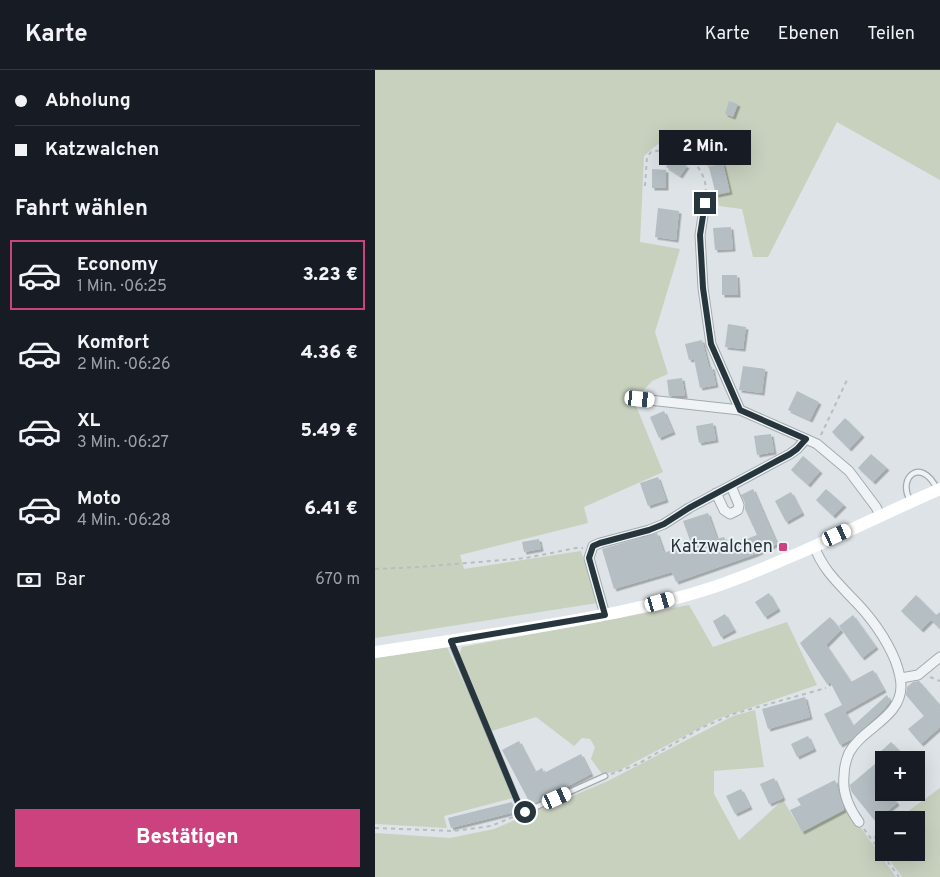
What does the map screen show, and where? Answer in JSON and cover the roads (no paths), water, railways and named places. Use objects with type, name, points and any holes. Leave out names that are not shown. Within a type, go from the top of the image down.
[{"type":"street","points":[[705,203],[700,235],[703,288],[711,344],[740,410]]},
{"type":"street","points":[[640,399],[740,410],[817,444],[849,471],[877,507],[880,515]]},
{"type":"street","points":[[605,615],[589,558],[593,546],[664,524],[716,493],[790,454],[806,439]]},
{"type":"street","points":[[716,493],[724,510],[730,514],[738,510],[739,505],[731,486]]},
{"type":"street","points":[[375,652],[605,615],[713,587],[813,546],[939,489]]},
{"type":"street","points":[[813,546],[827,572],[856,602],[884,637],[901,678],[900,696],[897,703],[884,719],[855,745],[846,761],[843,783],[852,812],[859,822]]},
{"type":"street","points":[[901,678],[917,675],[940,658]]},
{"type":"lane","points":[[911,501],[907,492],[907,483],[918,472],[930,476],[939,489]]},
{"type":"lane","points":[[451,641],[519,805],[525,812],[605,776]]},
{"type":"place","name":"Katzwalchen","points":[[783,547]]}]
